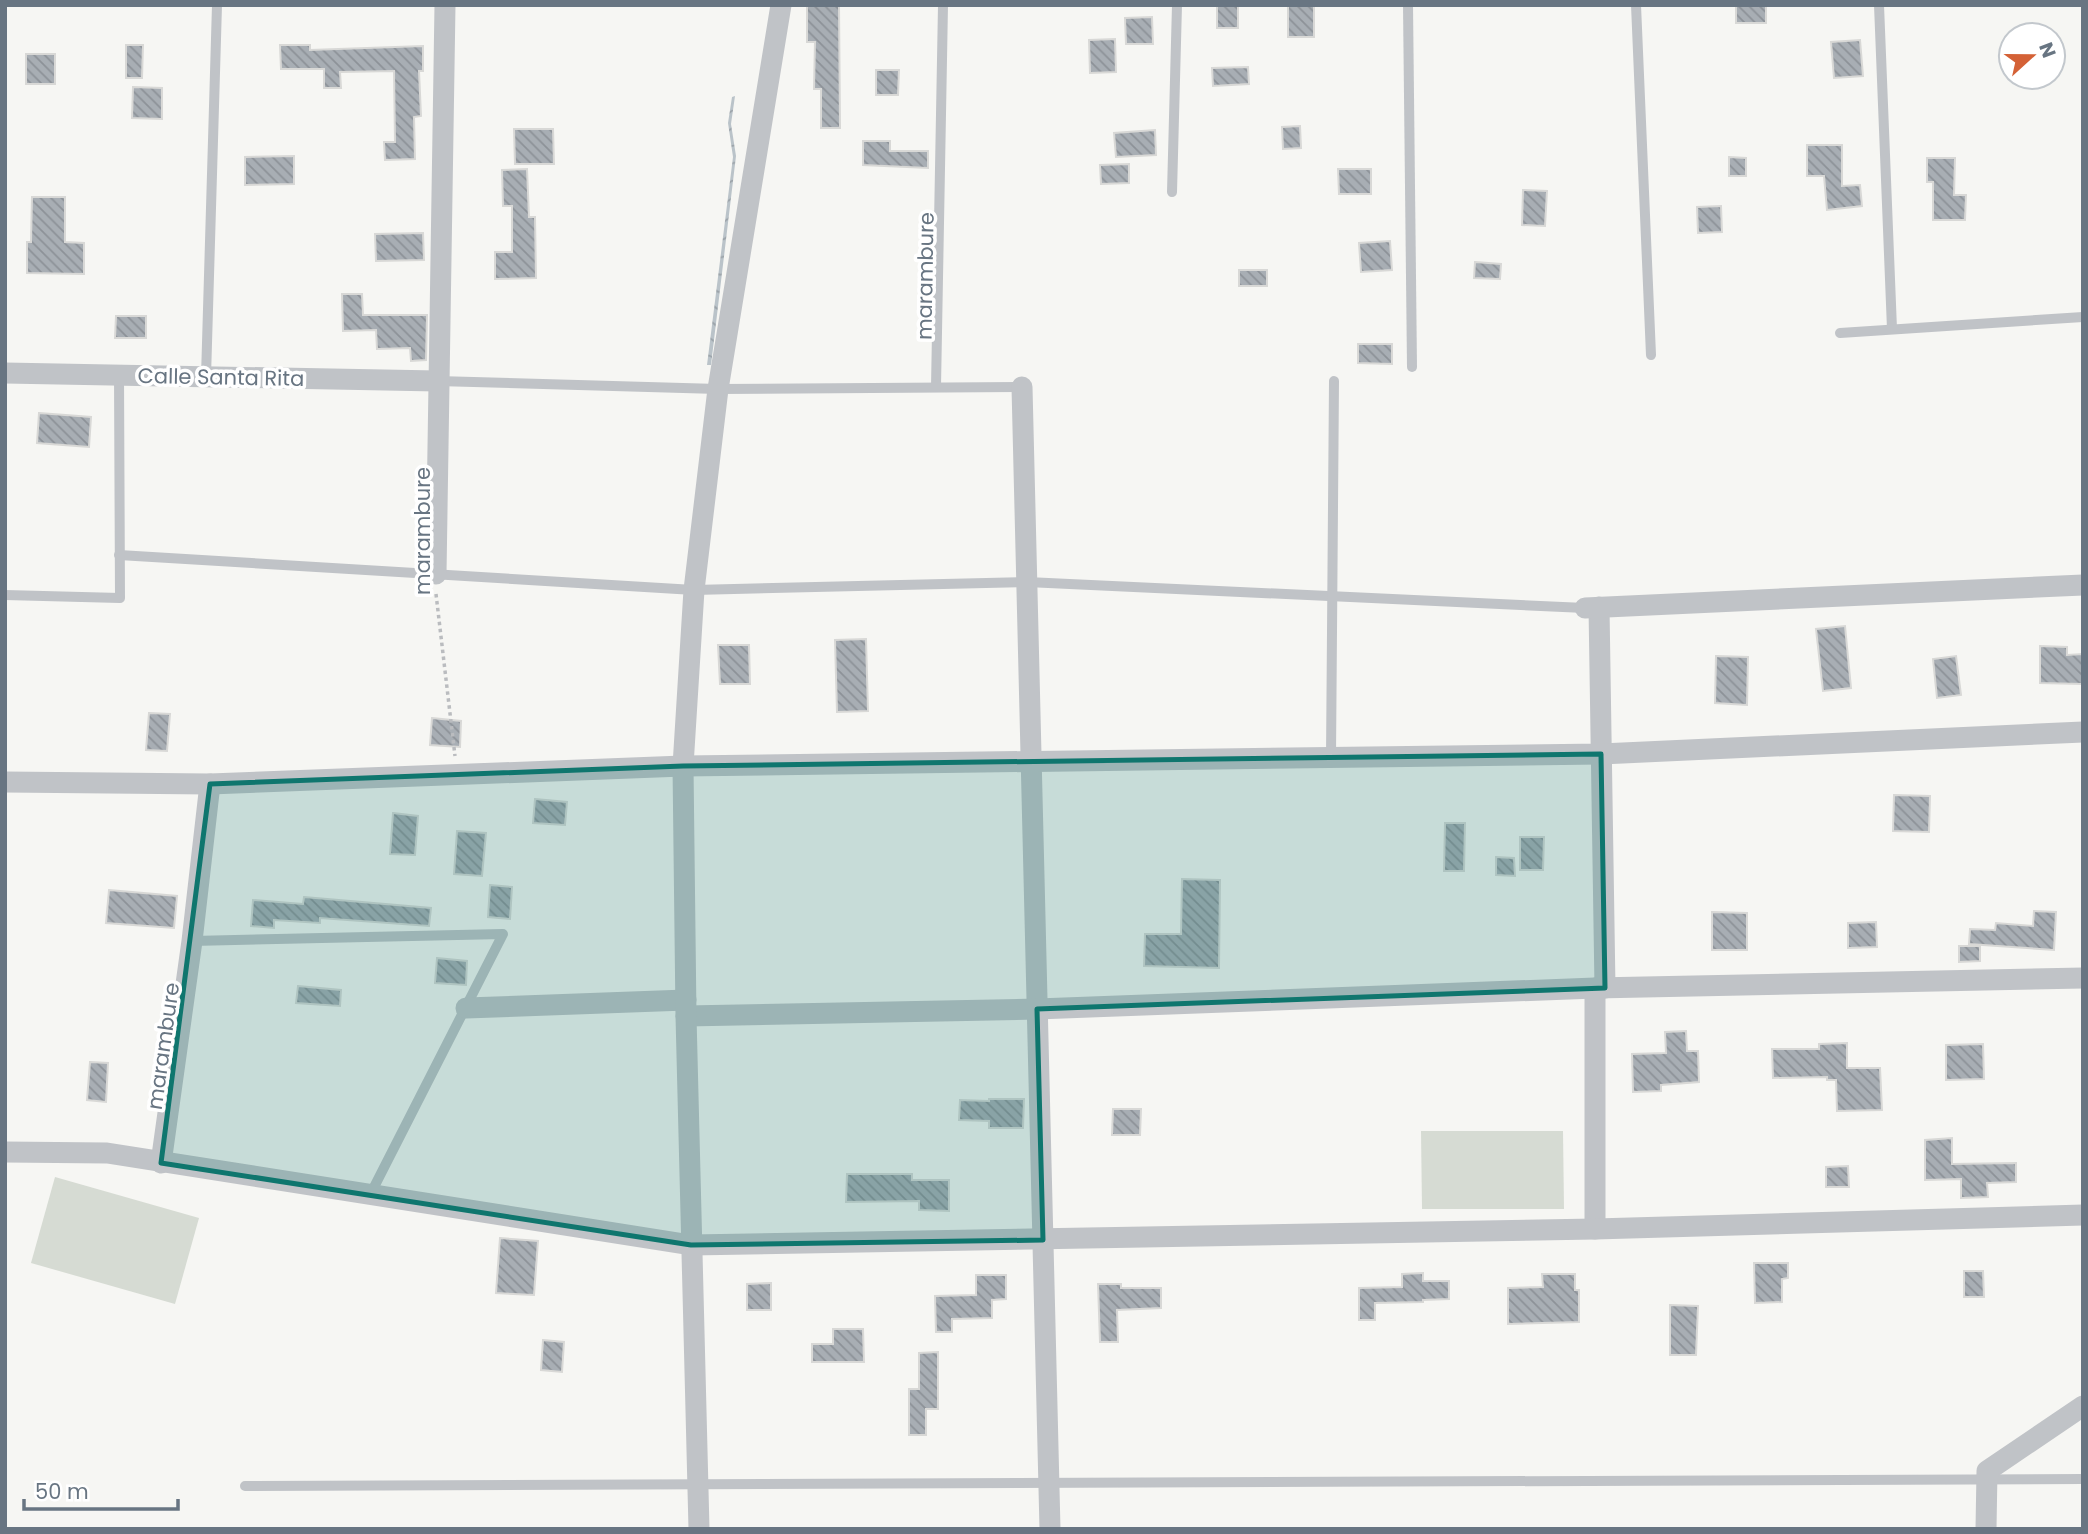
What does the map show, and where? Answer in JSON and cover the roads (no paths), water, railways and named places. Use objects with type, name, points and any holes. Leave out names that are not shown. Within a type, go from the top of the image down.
[{"type":"street","points":[[436,584],[437,381],[445,5]]},
{"type":"street","points":[[699,1529],[683,766],[694,590],[718,389],[781,5]]},
{"type":"street","name":"Calle Santa Rita","points":[[5,373],[437,381]]},
{"type":"street","points":[[1023,387],[1049,1529]]},
{"type":"street","points":[[1595,1229],[1601,754],[1592,607],[2083,585]]},
{"type":"street","points":[[5,782],[211,784],[683,766],[1601,754],[2083,732]]},
{"type":"street","points":[[161,1163],[211,784]]},
{"type":"street","points":[[466,1008],[1037,1009],[1600,988],[2083,978]]},
{"type":"street","points":[[5,1152],[107,1153],[691,1245],[1595,1229],[2083,1215]]},
{"type":"street","points":[[1986,1529],[1987,1471],[2083,1406]]},
{"type":"lane","points":[[206,377],[217,5]]},
{"type":"lane","points":[[936,387],[943,5]]},
{"type":"lane","points":[[1172,192],[1177,5]]},
{"type":"lane","points":[[1408,5],[1412,367]]},
{"type":"lane","points":[[1636,5],[1651,355]]},
{"type":"lane","points":[[1879,5],[1892,329]]},
{"type":"lane","points":[[1840,333],[2083,317]]},
{"type":"lane","points":[[5,595],[120,598],[119,375]]},
{"type":"lane","points":[[437,381],[718,389],[1023,387]]},
{"type":"lane","points":[[1331,757],[1334,381]]},
{"type":"lane","points":[[119,555],[436,584],[694,590],[1027,582],[1592,607]]},
{"type":"lane","points":[[192,941],[503,934],[370,1195]]},
{"type":"lane","points":[[245,1486],[2083,1479]]},
{"type":"water","points":[[735,96],[731,124],[736,156],[711,365],[707,365],[733,157],[728,123],[732,97]]}]
